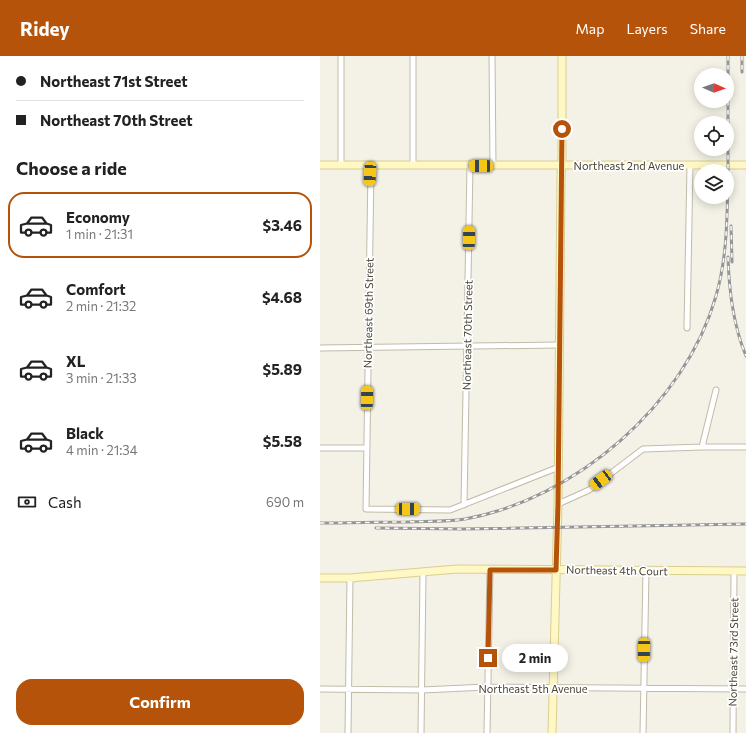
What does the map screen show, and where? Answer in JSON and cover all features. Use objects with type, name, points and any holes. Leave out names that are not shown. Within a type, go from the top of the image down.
[{"type":"street","points":[[341,56],[341,165]]},
{"type":"street","points":[[413,56],[413,165]]},
{"type":"street","points":[[492,56],[493,166]]},
{"type":"street","points":[[552,733],[559,468],[562,56]]},
{"type":"street","name":"Northeast 2nd Avenue","points":[[320,165],[746,165]]},
{"type":"street","name":"Northeast 70th Street","points":[[464,505],[470,165]]},
{"type":"street","points":[[688,328],[690,165]]},
{"type":"street","name":"Northeast 69th Street","points":[[371,166],[366,509],[450,510],[464,505]]},
{"type":"street","points":[[320,348],[559,345]]},
{"type":"street","points":[[702,447],[716,390]]},
{"type":"street","points":[[558,504],[589,490],[643,449],[746,447]]},
{"type":"street","points":[[320,448],[366,448]]},
{"type":"street","points":[[464,505],[559,468]]},
{"type":"street","name":"Northeast 4th Court","points":[[320,578],[350,578],[423,573],[443,570],[746,571]]},
{"type":"street","points":[[486,733],[490,570]]},
{"type":"street","points":[[643,733],[646,571]]},
{"type":"street","name":"Northeast 73rd Street","points":[[733,733],[734,571]]},
{"type":"street","points":[[421,733],[423,573]]},
{"type":"street","points":[[348,733],[350,578]]},
{"type":"street","name":"Northeast 5th Avenue","points":[[320,689],[422,690],[487,687],[746,689]]},
{"type":"railway","points":[[728,56],[728,164]]},
{"type":"railway","points":[[742,56],[742,72]]},
{"type":"railway","points":[[320,523],[451,521],[465,519],[506,508],[546,491],[585,468],[620,441],[652,409],[679,374],[701,336],[720,282],[726,238],[727,204]]},
{"type":"railway","points":[[731,226],[732,262]]},
{"type":"railway","points":[[728,257],[732,308],[746,356]]},
{"type":"railway","points":[[376,528],[463,529],[746,524]]},
{"type":"route","points":[[488,658],[490,570],[556,570],[562,129]]}]
